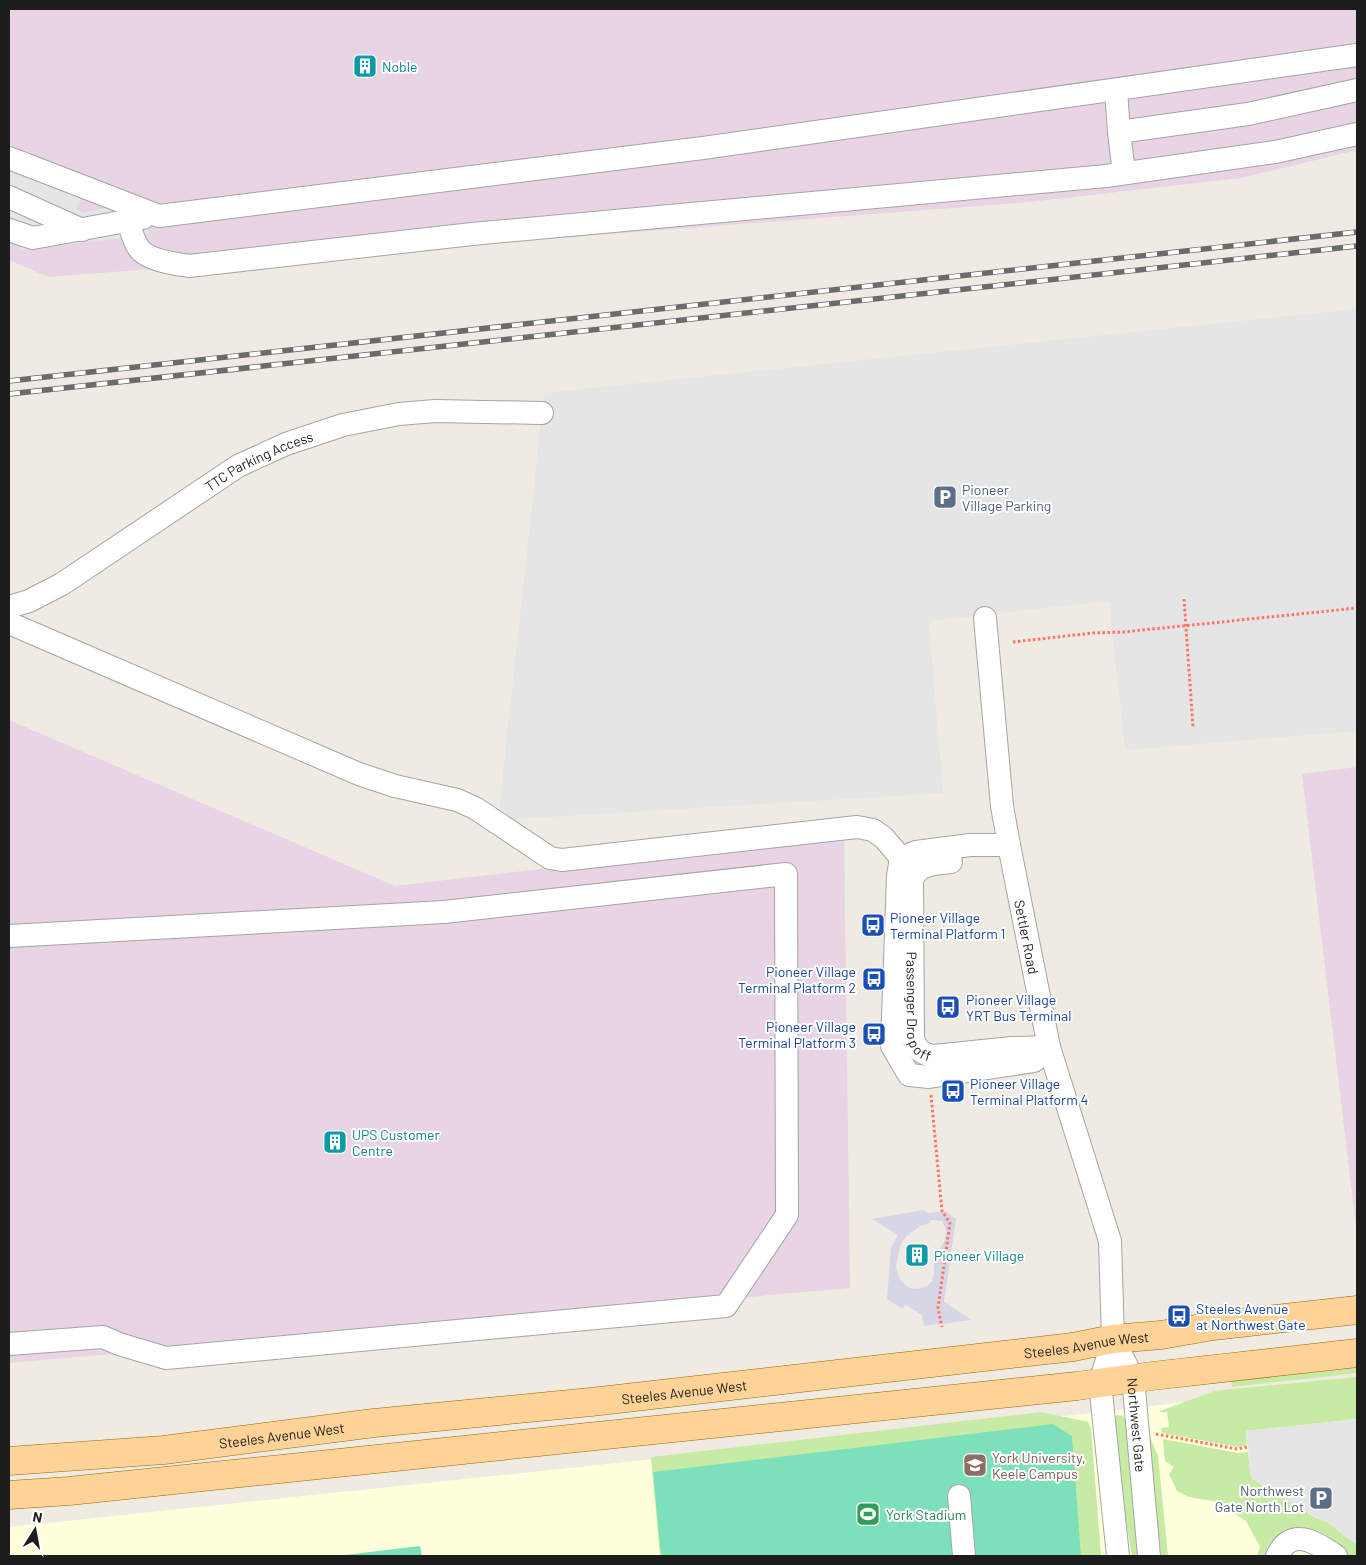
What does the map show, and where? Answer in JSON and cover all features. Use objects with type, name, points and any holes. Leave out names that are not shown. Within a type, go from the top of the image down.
[{"type":"main road","name":"Steeles Avenue West","points":[[9,1461],[164,1450],[374,1423],[611,1399],[1073,1347],[1113,1339],[1357,1310]]},
{"type":"main road","points":[[9,1495],[108,1487],[1100,1383],[1357,1353]]},
{"type":"street","points":[[9,230],[34,238],[159,216],[703,148],[1357,56]]},
{"type":"street","points":[[1116,90],[1124,173]]},
{"type":"street","points":[[1119,132],[1248,114],[1357,90]]},
{"type":"street","points":[[128,221],[138,249],[145,254],[169,263],[189,266],[472,234],[1124,173],[1275,152],[1357,134]]},
{"type":"street","points":[[9,158],[159,216]]},
{"type":"street","points":[[9,197],[82,230]]},
{"type":"street","name":"TTC Parking Access","points":[[9,607],[30,601],[62,584],[238,466],[286,444],[343,425],[399,414],[435,411],[542,413]]},
{"type":"street","name":"Settler Road","points":[[985,618],[1002,806],[1049,1047],[1110,1241],[1113,1339]]},
{"type":"street","points":[[9,623],[359,774],[395,786],[457,800],[475,808],[550,858],[562,860],[857,828],[873,830],[884,838],[902,858]]},
{"type":"street","points":[[902,858],[916,852],[952,847],[983,844],[1009,845]]},
{"type":"street","name":"Passenger Dropoff","points":[[1009,845],[984,858],[927,865],[915,872],[912,879],[913,1038],[916,1049],[924,1054],[934,1056],[1012,1048],[1049,1047]]},
{"type":"street","points":[[902,858],[898,876],[892,1046],[909,1075],[929,1076],[1034,1061],[1049,1047]]},
{"type":"street","points":[[9,936],[444,912],[786,874],[788,1215],[726,1306],[166,1358],[119,1344],[103,1337],[9,1344]]},
{"type":"street","name":"Northwest Gate","points":[[1113,1339],[1133,1378],[1149,1556]]},
{"type":"street","name":"Northwest Gate","points":[[1113,1339],[1100,1383],[1118,1556]]},
{"type":"street","points":[[959,1496],[964,1556]]},
{"type":"street","points":[[1277,1556],[1282,1547],[1291,1540],[1298,1538],[1307,1539],[1336,1556]]},
{"type":"path","points":[[1184,599],[1193,727]]},
{"type":"path","points":[[1013,642],[1357,608]]},
{"type":"path","points":[[929,1076],[942,1211],[950,1223],[938,1308],[942,1327]]},
{"type":"path","points":[[1156,1434],[1237,1449],[1248,1447]]},
{"type":"shaded area","points":[[9,9],[1357,9],[1357,150],[1241,178],[1030,202],[48,277],[9,260]]},
{"type":"shaded area","points":[[9,161],[83,192],[76,209],[84,213],[108,207],[147,214],[149,234],[21,251],[18,234],[9,230]]},
{"type":"shaded area","name":"Pioneer Village Parking","points":[[1357,309],[1357,731],[1125,750],[1109,601],[929,621],[943,793],[498,820],[544,393]]},
{"type":"shaded area","points":[[9,720],[395,886],[844,833],[850,1288],[9,1363]]},
{"type":"shaded area","points":[[1357,767],[1357,1236],[1302,774]]},
{"type":"shaded area","points":[[922,1210],[928,1213],[947,1211],[956,1219],[944,1302],[972,1320],[924,1326],[922,1315],[905,1304],[903,1309],[887,1299],[891,1247],[898,1235],[872,1219]],"holes":[[[931,1220],[942,1221],[947,1233],[934,1258],[932,1281],[922,1288],[909,1288],[900,1280],[896,1267],[902,1242],[920,1226],[930,1223]]]},
{"type":"shaded area","name":"York University, Keele Campus","points":[[1357,1382],[1357,1556],[9,1556],[9,1527],[1074,1415]]},
{"type":"shaded area","name":"Northwest Gate North Lot","points":[[1357,1419],[1357,1544],[1329,1523],[1316,1518],[1251,1478],[1246,1431]]},
{"type":"green space","points":[[1357,1365],[1357,1373],[1232,1387],[1231,1380]]},
{"type":"green space","points":[[1357,1377],[1357,1419],[1246,1431],[1247,1446],[1238,1447],[1162,1433],[1161,1428],[1169,1427],[1167,1412],[1160,1411],[1212,1393],[1212,1391]]},
{"type":"green space","name":"York Stadium","points":[[1041,1412],[1088,1422],[1091,1428],[1101,1556],[660,1556],[651,1457]]},
{"type":"green space","points":[[1117,1415],[1123,1416],[1125,1419],[1140,1556],[1132,1556],[1116,1464],[1113,1418]]},
{"type":"green space","name":"York Stadium","points":[[1053,1424],[1072,1436],[1081,1556],[661,1556],[653,1472]]},
{"type":"green space","points":[[1148,1437],[1150,1437],[1158,1456],[1168,1556],[1161,1556]]},
{"type":"green space","points":[[1163,1439],[1238,1453],[1248,1452],[1251,1478],[1316,1518],[1329,1523],[1357,1544],[1357,1556],[1345,1554],[1328,1536],[1319,1531],[1294,1528],[1268,1556],[1257,1556],[1260,1547],[1246,1521],[1217,1502],[1189,1497],[1177,1491],[1169,1474],[1174,1467],[1165,1461]]},
{"type":"green space","points":[[420,1546],[422,1556],[336,1556]]},
{"type":"railway","points":[[9,381],[1357,232]]},
{"type":"railway","points":[[9,394],[1357,246]]},
{"type":"place","name":"Noble","points":[[365,66]]},
{"type":"place","name":"Pioneer Village Parking","points":[[945,497]]},
{"type":"place","name":"Pioneer Village Terminal Platform 1","points":[[873,925]]},
{"type":"place","name":"Pioneer Village Terminal Platform 2","points":[[874,979]]},
{"type":"place","name":"Pioneer Village YRT Bus Terminal","points":[[948,1007]]},
{"type":"place","name":"Pioneer Village Terminal Platform 3","points":[[874,1034]]},
{"type":"place","name":"Pioneer Village Terminal Platform 4","points":[[953,1091]]},
{"type":"place","name":"UPS Customer Centre","points":[[335,1142]]},
{"type":"place","name":"Pioneer Village","points":[[917,1255]]},
{"type":"place","name":"Steeles Avenue at Northwest Gate","points":[[1179,1316]]},
{"type":"place","name":"York University, Keele Campus","points":[[975,1465]]},
{"type":"place","name":"Northwest Gate North Lot","points":[[1321,1498]]},
{"type":"place","name":"York Stadium","points":[[868,1514]]}]
